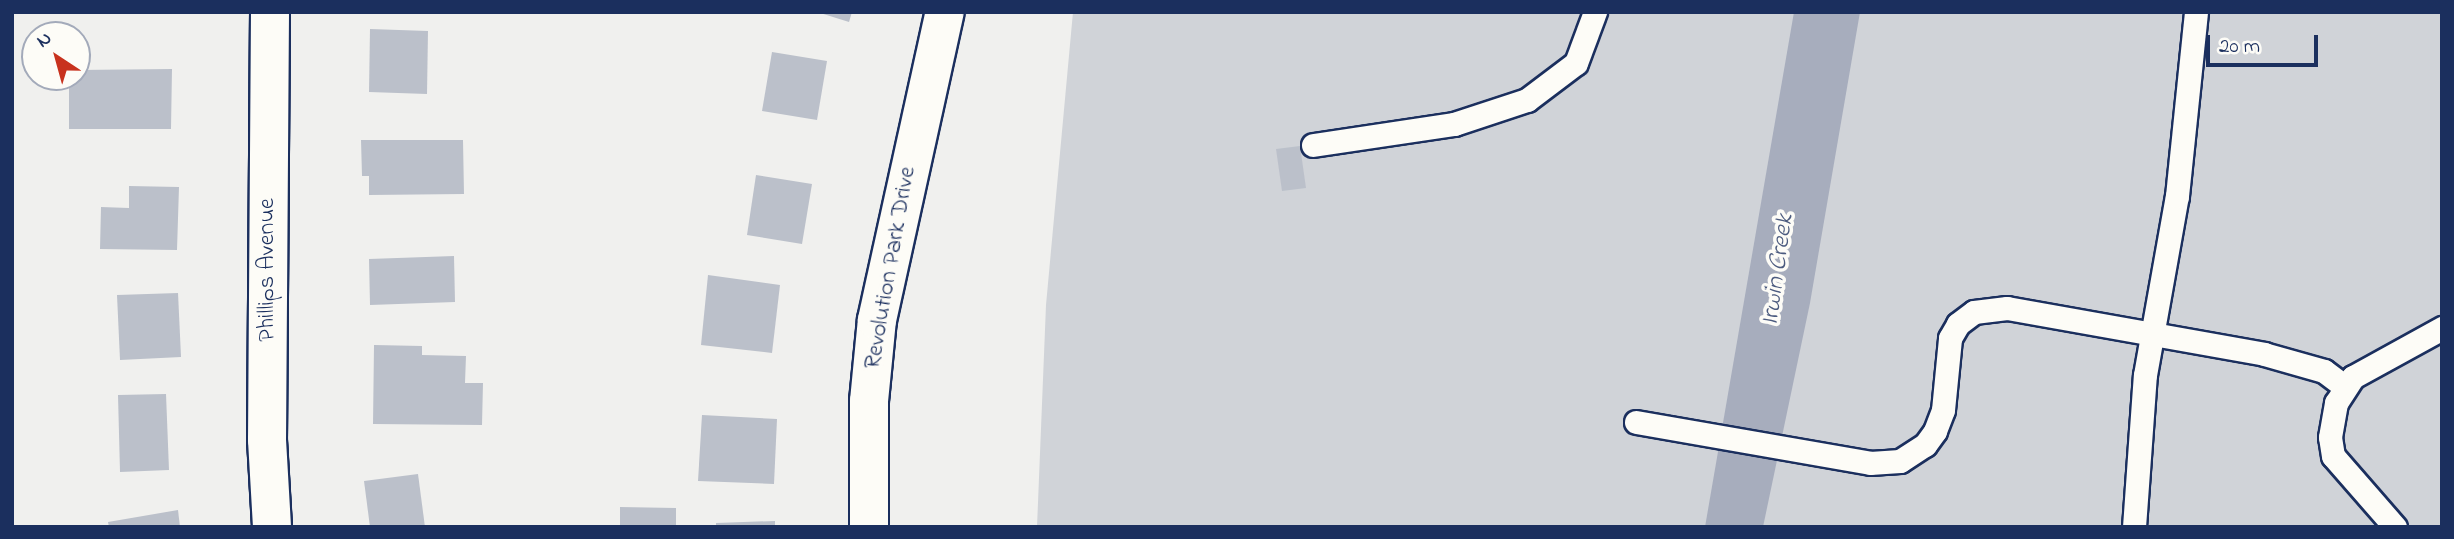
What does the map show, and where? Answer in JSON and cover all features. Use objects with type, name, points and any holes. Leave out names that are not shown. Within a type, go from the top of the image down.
[{"type":"street","name":"Phillips Avenue","points":[[270,12],[267,440],[272,527]]},
{"type":"street","name":"Revolution Park Drive","points":[[869,527],[869,401],[877,320],[945,12]]},
{"type":"lane","points":[[1313,145],[1454,124],[1527,100],[1576,63],[1595,12]]},
{"type":"lane","points":[[2134,527],[2151,331],[2177,196],[2196,12]]},
{"type":"lane","points":[[1636,422],[1674,426],[1870,463],[1900,461],[1918,451],[1935,431],[1943,410],[1950,338],[1964,317],[1974,312],[2007,308],[2151,331],[2303,365],[2324,371],[2344,386]]},
{"type":"lane","points":[[2395,527],[2343,473],[2331,450],[2336,403],[2344,386],[2364,370],[2442,328]]},
{"type":"shaded area","points":[[1073,12],[2442,12],[2442,527],[1037,527],[1046,305]]},
{"type":"water","name":"Irwin Creek","points":[[1794,12],[1860,12],[1810,303],[1763,527],[1705,527]]},
{"type":"building","points":[[817,12],[852,12],[849,22]]},
{"type":"building","points":[[370,29],[428,31],[427,94],[369,92]]},
{"type":"building","points":[[772,52],[827,61],[817,120],[762,111]]},
{"type":"building","points":[[172,69],[171,129],[69,129],[69,91],[91,91],[91,70]]},
{"type":"building","points":[[361,140],[463,140],[464,194],[369,195],[369,176],[362,176]]},
{"type":"building","points":[[1300,146],[1306,188],[1282,191],[1276,149]]},
{"type":"building","points":[[756,175],[812,184],[802,244],[747,235]]},
{"type":"building","points":[[129,186],[179,187],[177,250],[100,249],[101,207],[129,208]]},
{"type":"building","points":[[454,256],[455,302],[370,305],[369,259]]},
{"type":"building","points":[[708,275],[780,285],[772,353],[701,345]]},
{"type":"building","points":[[178,293],[181,357],[120,360],[117,295]]},
{"type":"building","points":[[374,345],[422,346],[422,355],[466,356],[465,383],[483,383],[482,425],[373,424]]},
{"type":"building","points":[[166,394],[169,470],[120,472],[118,395]]},
{"type":"building","points":[[702,415],[777,419],[774,484],[698,481]]},
{"type":"building","points":[[418,474],[425,527],[370,527],[364,481]]},
{"type":"building","points":[[620,507],[676,508],[676,527],[620,527]]},
{"type":"building","points":[[178,510],[180,527],[109,527],[108,522]]},
{"type":"building","points":[[775,521],[775,527],[716,527],[716,523]]}]
